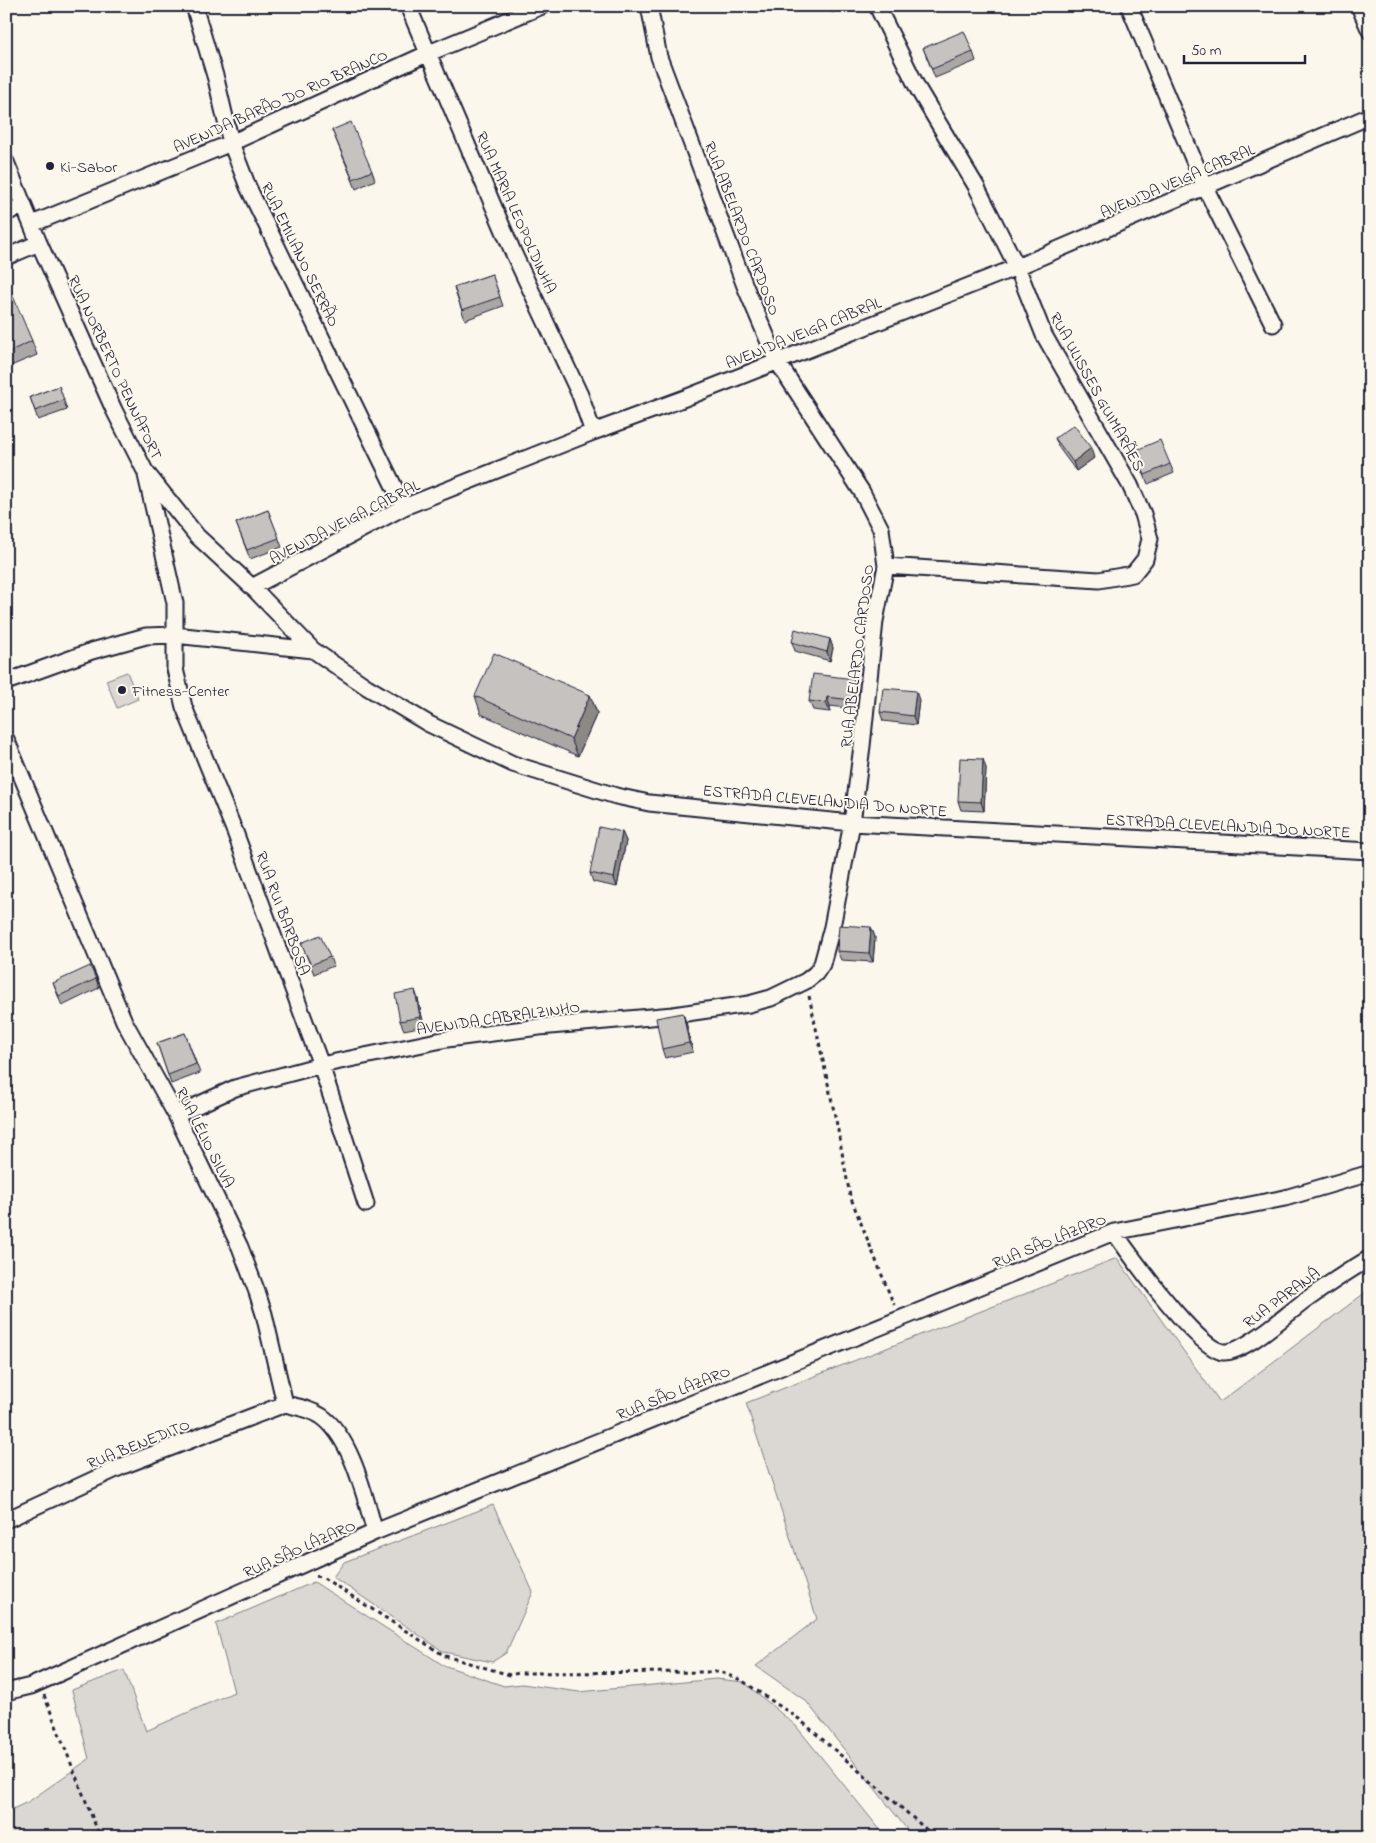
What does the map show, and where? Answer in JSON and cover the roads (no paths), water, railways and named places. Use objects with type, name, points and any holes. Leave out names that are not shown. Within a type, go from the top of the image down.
[{"type":"street","name":"RUA EMILIANO SERRÃO","points":[[194,6],[216,79],[232,143],[248,187],[404,507]]},
{"type":"street","name":"RUA MARIA LEOPOLDINHA","points":[[408,6],[513,252],[580,395],[593,432]]},
{"type":"street","name":"AVENIDA BARÃO DO RIO BRANCO","points":[[32,224],[232,143],[429,53],[542,6]]},
{"type":"street","name":"RUA ABELARDO CARDOSO","points":[[649,6],[659,57],[745,286],[777,361],[862,492],[881,529],[886,566],[875,622],[852,823],[832,927],[822,964]]},
{"type":"street","name":"RUA ULISSES GUIMARÃES","points":[[877,6],[918,89],[976,186],[1016,267],[1044,335],[1130,485],[1143,514],[1150,539],[1145,559],[1133,574],[1099,580],[886,566]]},
{"type":"street","points":[[1129,6],[1205,187],[1273,324]]},
{"type":"street","points":[[1359,6],[1370,31]]},
{"type":"street","name":"AVENIDA VEIGA CABRAL","points":[[252,587],[404,507],[1016,267],[1370,116]]},
{"type":"street","name":"RUA NORBERTO PENNAFORT","points":[[6,162],[39,242],[114,410],[145,471],[197,536],[252,587],[313,650]]},
{"type":"street","points":[[6,213],[24,205]]},
{"type":"street","points":[[6,257],[39,242]]},
{"type":"street","name":"RUA RUI BARBOSA","points":[[145,471],[175,603],[175,669],[184,707],[235,832],[321,1065],[366,1204]]},
{"type":"street","points":[[6,682],[122,642],[146,636],[175,635],[212,641],[313,650]]},
{"type":"street","name":"ESTRADA CLEVELANDIA DO NORTE","points":[[313,650],[367,687],[429,724],[513,764],[616,796],[649,803],[852,823],[1370,851]]},
{"type":"street","name":"RUA LÉLIO SILVA","points":[[6,739],[124,1021],[176,1115],[240,1248],[257,1292],[285,1404]]},
{"type":"street","name":"AVENIDA CABRALZINHO","points":[[176,1115],[235,1088],[321,1065],[447,1039],[539,1027],[673,1015],[749,1004],[771,998],[806,981],[816,973],[822,964]]},
{"type":"street","name":"RUA SÃO LÁZARO","points":[[6,1692],[31,1686],[376,1532],[1114,1232],[1285,1198],[1370,1173]]},
{"type":"street","name":"RUA PARANÁ","points":[[1114,1232],[1141,1270],[1174,1310],[1211,1348],[1224,1352],[1239,1347],[1269,1330],[1304,1301],[1370,1258]]},
{"type":"street","points":[[285,1404],[304,1408],[320,1416],[337,1432],[355,1467],[376,1532]]},
{"type":"street","name":"RUA BENEDITO","points":[[6,1520],[125,1465],[285,1404]]},
{"type":"place","name":"Ki-Sabor","points":[[50,166]]},
{"type":"place","name":"Fitness-Center","points":[[122,690]]}]
